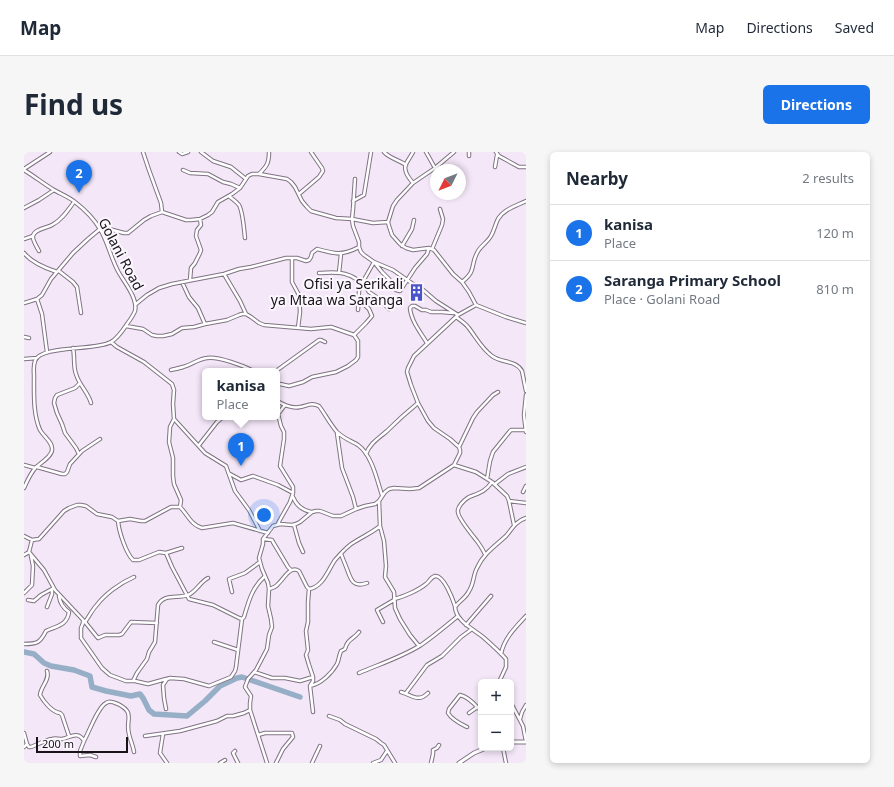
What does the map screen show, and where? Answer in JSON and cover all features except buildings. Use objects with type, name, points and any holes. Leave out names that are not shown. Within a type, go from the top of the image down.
[{"type":"street","points":[[24,169],[50,152]]},
{"type":"street","points":[[143,152],[162,212]]},
{"type":"street","points":[[179,152],[182,154],[188,152]]},
{"type":"street","points":[[201,152],[214,161],[231,167],[246,179]]},
{"type":"street","points":[[259,174],[268,163],[269,152]]},
{"type":"street","points":[[299,194],[319,177],[323,171],[311,152]]},
{"type":"street","points":[[354,201],[364,195],[371,152]]},
{"type":"street","points":[[384,152],[406,165]]},
{"type":"street","points":[[413,152],[405,169],[413,183]]},
{"type":"street","points":[[426,152],[433,164]]},
{"type":"street","points":[[440,164],[454,152]]},
{"type":"street","points":[[496,153],[519,166],[526,166]]},
{"type":"street","points":[[495,167],[496,153]]},
{"type":"street","name":"Golani Road","points":[[24,169],[74,202],[93,220],[100,229],[118,271],[136,304],[133,316],[120,334],[111,342]]},
{"type":"street","points":[[183,170],[190,173],[208,174],[223,182],[240,188]]},
{"type":"street","points":[[430,171],[406,189],[395,202],[388,222],[392,235],[402,246],[409,250],[431,248]]},
{"type":"street","points":[[24,303],[37,298],[44,292],[48,284],[76,250],[100,229],[109,229],[128,233],[144,220],[162,212],[186,220],[200,219],[212,212],[218,202],[240,188],[246,179],[252,174],[286,179],[291,182],[302,201],[311,211],[336,218],[373,223],[388,222]]},
{"type":"street","points":[[355,179],[352,219],[359,242],[359,248],[364,255],[374,262],[393,270],[407,279],[456,315],[464,322],[471,333],[492,356],[517,365],[522,371],[526,389]]},
{"type":"street","points":[[24,208],[54,190]]},
{"type":"street","points":[[229,196],[239,206],[245,238]]},
{"type":"street","points":[[462,282],[472,272],[477,253],[480,248],[486,244],[491,236],[501,214],[526,201]]},
{"type":"street","points":[[24,239],[33,236],[36,231],[50,226],[60,220],[74,202]]},
{"type":"street","points":[[374,262],[398,291],[401,290],[407,279],[431,248],[442,225],[443,219],[440,209]]},
{"type":"street","points":[[190,280],[191,268],[201,250],[196,236],[197,230],[201,225],[200,219]]},
{"type":"street","points":[[402,246],[412,229],[414,220]]},
{"type":"street","points":[[33,236],[39,250]]},
{"type":"street","points":[[136,304],[147,295],[162,287],[172,284],[224,274],[281,259],[292,258],[306,261],[309,260],[312,253],[317,249],[341,254],[349,253],[359,248]]},
{"type":"street","points":[[431,248],[462,282],[476,305],[526,323]]},
{"type":"street","points":[[24,253],[30,260],[41,266],[58,271],[73,282],[77,287],[81,314]]},
{"type":"street","points":[[339,273],[341,254]]},
{"type":"street","points":[[292,258],[292,280],[300,299],[298,328]]},
{"type":"street","points":[[358,310],[359,291],[374,262]]},
{"type":"street","points":[[319,273],[339,273],[348,275],[362,283],[369,292],[378,298],[389,309]]},
{"type":"street","points":[[224,274],[246,314]]},
{"type":"street","points":[[182,282],[189,297],[198,308],[205,324]]},
{"type":"street","points":[[37,298],[42,314],[47,352]]},
{"type":"street","points":[[354,335],[372,316],[369,309],[359,300]]},
{"type":"street","points":[[459,447],[434,428],[428,421],[418,403],[407,372],[414,356],[427,343],[456,315],[476,305]]},
{"type":"street","points":[[427,343],[414,322],[410,312],[410,308],[412,306],[431,312],[442,312],[456,315]]},
{"type":"street","points":[[126,326],[141,328],[152,335],[163,336],[172,334],[182,328],[227,320],[246,314],[264,325],[311,329],[331,327],[354,335],[358,341],[358,357],[353,363],[336,372],[312,377],[293,385],[286,386],[280,384]]},
{"type":"street","points":[[24,338],[29,338]]},
{"type":"street","points":[[280,368],[319,340],[325,342]]},
{"type":"street","points":[[24,359],[36,358],[47,352],[74,348],[90,348],[111,342],[144,362],[172,384],[174,390],[174,419],[170,427],[169,438],[173,458],[174,484],[181,500],[180,507]]},
{"type":"street","points":[[74,348],[76,375],[91,403]]},
{"type":"street","points":[[24,488],[32,472],[52,454],[53,449],[50,442],[41,432],[37,421],[34,382],[34,362],[36,358]]},
{"type":"street","points":[[171,370],[184,367],[201,359],[208,358],[236,363],[247,368]]},
{"type":"street","points":[[79,454],[63,429],[54,403],[57,395],[75,388],[80,383]]},
{"type":"street","points":[[419,646],[400,619],[395,608],[394,592],[385,577],[386,566],[384,541],[380,526],[379,501],[382,495],[389,489],[419,488],[454,465],[460,453],[459,447],[473,418],[493,395],[498,392]]},
{"type":"street","points":[[488,479],[490,461],[493,452],[511,430],[526,431],[524,415],[526,395]]},
{"type":"street","points":[[280,402],[299,408],[310,404],[315,404],[337,432],[358,446],[366,454],[376,476],[382,495]]},
{"type":"street","points":[[366,454],[372,443],[418,403]]},
{"type":"street","points":[[280,411],[285,405]]},
{"type":"street","points":[[174,419],[205,453],[226,466],[235,491],[249,510],[260,531]]},
{"type":"street","points":[[198,446],[219,420]]},
{"type":"street","points":[[280,420],[284,432],[280,466],[293,487],[293,494],[300,507],[304,510],[320,512],[338,517],[356,509],[375,504],[379,501]]},
{"type":"street","points":[[337,432],[342,468],[356,509]]},
{"type":"street","points":[[24,465],[65,474],[70,464],[79,454],[100,439]]},
{"type":"street","points":[[454,465],[476,472],[488,479],[507,496],[514,526]]},
{"type":"street","points":[[495,484],[508,474],[526,467]]},
{"type":"street","points":[[229,474],[241,480],[253,476],[278,485],[293,494]]},
{"type":"street","points":[[485,554],[477,540],[471,535],[459,516],[458,510],[466,499],[485,490],[492,482]]},
{"type":"street","points":[[523,492],[526,486]]},
{"type":"street","points":[[277,525],[293,494]]},
{"type":"street","points":[[509,501],[526,504]]},
{"type":"street","points":[[24,536],[32,540],[39,539],[64,511],[81,504],[97,514],[112,517],[118,521],[130,519],[145,521],[171,507],[180,507],[191,522],[198,527],[202,528],[233,523],[268,532]]},
{"type":"street","points":[[268,763],[250,710],[252,696],[245,687],[248,679],[254,672],[267,649],[272,627],[268,606],[269,589],[260,562],[260,554],[263,539],[273,526],[300,522],[312,512]]},
{"type":"street","points":[[455,607],[468,594],[477,567],[485,554],[514,526],[522,519],[526,518]]},
{"type":"street","points":[[118,521],[123,541],[128,553],[134,560],[139,560],[159,552],[166,553],[182,548]]},
{"type":"street","points":[[294,524],[303,552]]},
{"type":"street","points":[[309,589],[316,586],[322,580],[341,553],[355,541],[369,534],[380,526]]},
{"type":"street","points":[[263,539],[272,540],[291,570]]},
{"type":"street","points":[[24,593],[32,585],[33,566],[29,553],[32,540]]},
{"type":"street","points":[[24,555],[29,553]]},
{"type":"street","points":[[29,553],[44,570],[52,588],[84,621],[98,638],[105,635],[122,634],[131,622],[157,623]]},
{"type":"street","points":[[166,553],[189,599],[213,605],[242,619]]},
{"type":"street","points":[[341,553],[351,580],[360,585],[367,583]]},
{"type":"street","points":[[232,592],[229,579],[245,573],[260,562]]},
{"type":"street","points":[[269,589],[278,585],[291,570],[294,569],[299,571],[309,589],[308,622],[306,631],[308,650],[306,655],[313,677],[313,682],[310,686],[313,712]]},
{"type":"street","points":[[134,577],[124,582],[95,606],[84,621],[81,628],[81,638],[102,668],[114,677],[126,681],[148,684],[170,678],[184,679],[209,686],[231,677],[234,674],[242,619],[244,617],[252,591],[259,581],[265,576]]},
{"type":"street","points":[[383,622],[377,610],[424,586],[433,577],[439,576],[447,587],[455,607],[455,612],[458,616],[466,625],[485,639],[506,660],[506,667],[500,679]]},
{"type":"street","points":[[133,681],[155,642],[158,605],[160,601],[167,598],[187,596],[208,578]]},
{"type":"street","points":[[28,600],[34,601],[52,588]]},
{"type":"street","points":[[47,608],[52,594],[52,588]]},
{"type":"street","points":[[24,644],[34,644],[38,642],[46,631],[60,626],[67,619],[69,612],[62,606],[59,596]]},
{"type":"street","points":[[466,625],[491,596]]},
{"type":"street","points":[[359,673],[388,662],[419,646],[458,616]]},
{"type":"street","points":[[501,654],[502,647],[506,640],[526,616]]},
{"type":"street","points":[[406,693],[427,665],[438,659],[472,628]]},
{"type":"street","points":[[310,686],[319,684],[336,666],[341,651],[344,649],[348,641],[359,632]]},
{"type":"street","points":[[214,642],[238,650]]},
{"type":"street","points":[[47,671],[47,679],[40,695],[43,701],[53,711],[62,715],[69,736]]},
{"type":"street","points":[[254,672],[272,678],[285,678],[300,681],[313,677]]},
{"type":"street","points":[[166,709],[163,685],[167,679]]},
{"type":"street","points":[[401,692],[417,698],[428,693]]},
{"type":"street","points":[[467,727],[450,716],[448,713],[449,709],[460,695],[472,700],[478,706]]},
{"type":"street","points":[[96,757],[80,756],[80,751],[97,714],[108,702],[116,703],[122,706],[128,713],[128,731],[134,752]]},
{"type":"street","points":[[520,720],[526,705]]},
{"type":"street","points":[[469,713],[478,708]]},
{"type":"street","points":[[514,709],[523,726],[526,741],[514,742]]},
{"type":"street","points":[[145,736],[180,731],[250,710]]},
{"type":"street","points":[[329,716],[340,720],[345,724],[376,739],[384,745],[395,763]]},
{"type":"street","points":[[24,733],[29,747],[50,739],[61,739],[74,735],[79,736],[84,741]]},
{"type":"street","points":[[258,736],[265,733],[292,733],[293,737],[283,749],[276,763]]},
{"type":"street","points":[[163,734],[160,753],[167,763]]},
{"type":"street","points":[[24,747],[27,744]]},
{"type":"street","points":[[431,763],[433,750],[438,748],[439,745]]},
{"type":"street","points":[[312,763],[320,746]]},
{"type":"street","points":[[235,750],[233,753],[238,763]]},
{"type":"street","points":[[373,763],[381,760],[387,751]]},
{"type":"street","points":[[459,763],[480,751]]},
{"type":"street","points":[[504,751],[506,763]]},
{"type":"street","points":[[220,763],[225,760]]},
{"type":"waterway","points":[[24,652],[34,654],[44,663],[51,666],[74,670],[90,676],[92,687],[131,696],[140,694],[149,710],[154,714],[187,716],[220,686],[242,677],[300,697]]},
{"type":"place","name":"Saranga Primary School","points":[[79,193]]},
{"type":"place","name":"Ofisi ya Serikali ya Mtaa wa Saranga","points":[[416,292]]},
{"type":"place","name":"kanisa","points":[[241,466]]}]
